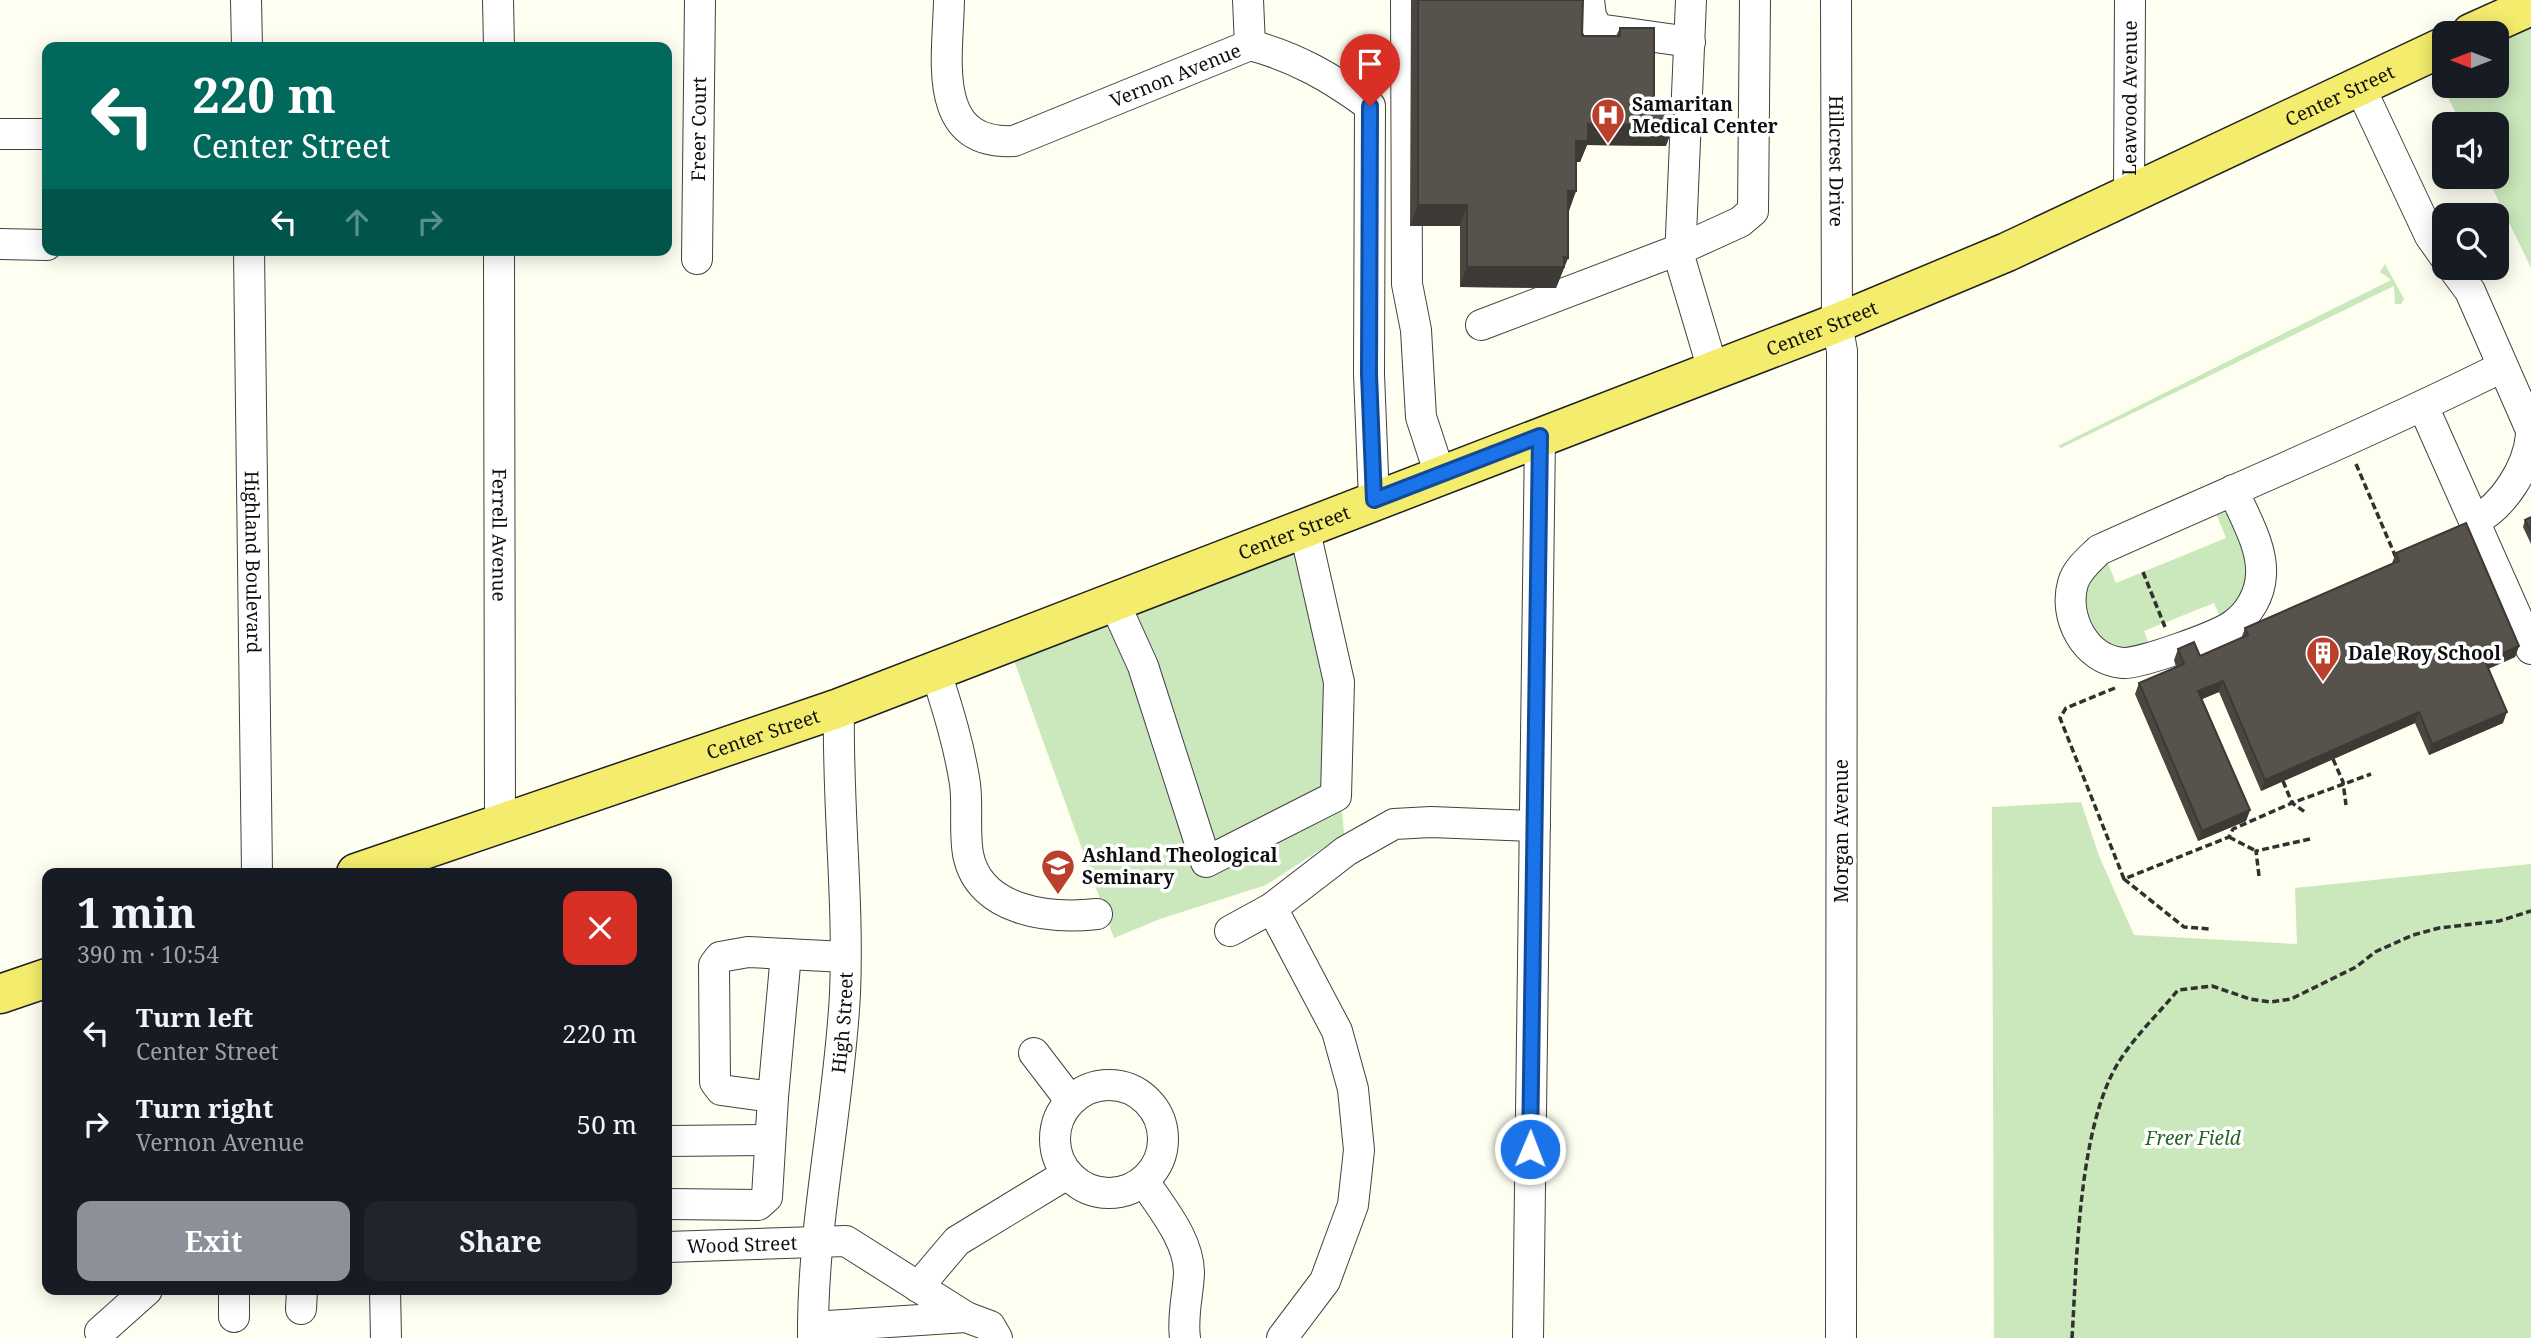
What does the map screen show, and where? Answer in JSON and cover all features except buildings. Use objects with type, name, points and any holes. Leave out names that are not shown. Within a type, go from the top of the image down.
[{"type":"main road","points":[[2498,21],[2531,6]]},
{"type":"main road","name":"Center Street","points":[[378,868],[500,822],[839,708],[1837,323],[2007,252],[2432,52]]},
{"type":"main road","points":[[0,994],[42,980]]},
{"type":"street","points":[[246,0],[247,42]]},
{"type":"street","points":[[498,0],[499,42]]},
{"type":"street","name":"Freer Court","points":[[697,260],[700,0]]},
{"type":"street","name":"Vernon Avenue","points":[[949,0],[947,91],[960,122],[979,137],[994,142],[1023,137],[1250,46],[1273,51],[1330,76],[1370,106],[1369,374],[1374,500]]},
{"type":"street","points":[[1248,0],[1250,46]]},
{"type":"street","points":[[1406,0],[1407,284],[1416,330],[1420,417],[1440,475]]},
{"type":"street","points":[[1589,0],[1591,16],[1598,29],[1690,42]]},
{"type":"street","points":[[1691,0],[1683,248],[1680,260],[1684,281],[1713,370]]},
{"type":"street","points":[[1481,325],[1683,248],[1740,222],[1753,211],[1755,0]]},
{"type":"street","name":"Hillcrest Drive","points":[[1836,0],[1837,323]]},
{"type":"street","name":"Leawood Avenue","points":[[2129,194],[2130,0]]},
{"type":"street","points":[[2359,85],[2432,239]]},
{"type":"street","points":[[0,134],[42,134]]},
{"type":"street","points":[[0,244],[42,245]]},
{"type":"street","name":"Highland Boulevard","points":[[249,256],[257,868]]},
{"type":"street","name":"Ferrell Avenue","points":[[499,256],[500,822]]},
{"type":"street","points":[[2462,280],[2470,291],[2531,430]]},
{"type":"street","name":"Morgan Avenue","points":[[1837,323],[1842,351],[1841,1338]]},
{"type":"street","points":[[2233,490],[2260,556],[2258,593],[2248,611],[2232,626],[2137,663],[2119,663],[2099,654],[2084,642],[2074,625],[2073,582],[2084,565],[2099,550],[2233,490],[2423,406],[2502,367]]},
{"type":"street","points":[[2423,406],[2531,649]]},
{"type":"street","points":[[2473,521],[2489,513],[2503,498],[2524,462],[2531,435]]},
{"type":"street","points":[[1528,1338],[1540,436]]},
{"type":"street","points":[[1114,600],[1143,666],[1206,862],[1336,796],[1339,682],[1304,527]]},
{"type":"street","points":[[935,669],[956,736],[965,787],[968,855],[978,877],[1010,905],[1066,917],[1097,914]]},
{"type":"street","name":"High Street","points":[[813,1332],[817,1241],[838,1070],[845,957],[845,846],[839,708]]},
{"type":"street","points":[[1230,931],[1272,908],[1346,851],[1394,824],[1431,822],[1535,826]]},
{"type":"street","points":[[1272,908],[1337,1031],[1353,1089],[1359,1150],[1353,1205],[1325,1281],[1282,1338]]},
{"type":"street","points":[[773,1097],[722,1090],[715,1082],[713,965],[720,957],[748,952],[845,957]]},
{"type":"street","points":[[672,1204],[758,1205],[767,1197],[786,954]]},
{"type":"street","points":[[1034,1053],[1070,1100]]},
{"type":"street","points":[[1099,1085],[1122,1086],[1138,1093],[1151,1104],[1158,1116],[1162,1152],[1155,1169],[1144,1181],[1124,1191],[1103,1193],[1086,1188],[1067,1174],[1056,1151],[1055,1137],[1060,1115],[1070,1100],[1099,1085]]},
{"type":"street","points":[[672,1141],[770,1140]]},
{"type":"street","points":[[918,1287],[957,1241],[1067,1174]]},
{"type":"street","points":[[1144,1181],[1180,1237],[1187,1261],[1189,1272],[1183,1318],[1185,1338]]},
{"type":"street","name":"Wood Street","points":[[672,1247],[723,1248],[846,1241],[966,1317],[990,1326],[997,1338]]},
{"type":"street","points":[[100,1332],[141,1295]]},
{"type":"street","points":[[385,1295],[386,1338]]},
{"type":"street","points":[[813,1332],[966,1317]]},
{"type":"path","points":[[2346,440],[2398,562]]},
{"type":"path","points":[[2143,572],[2174,648]]},
{"type":"path","points":[[2127,683],[2066,708],[2060,718],[2124,878],[2184,928],[2210,929]]},
{"type":"path","points":[[2333,759],[2343,782],[2346,805]]},
{"type":"path","points":[[2124,878],[2229,837],[2233,829],[2292,803],[2343,782],[2371,774]]},
{"type":"path","points":[[2283,781],[2292,803],[2305,812]]},
{"type":"path","points":[[2229,837],[2256,851],[2310,839]]},
{"type":"path","points":[[2256,851],[2259,876]]},
{"type":"path","points":[[2072,1338],[2088,1160],[2099,1104],[2120,1060],[2178,990],[2212,986],[2250,999],[2291,999],[2356,967],[2375,952],[2413,935],[2439,928],[2499,921],[2531,911]]},
{"type":"green space","points":[[2531,16],[2531,268],[2509,222],[2509,203],[2500,203],[2493,189],[2509,189],[2509,112],[2455,112],[2448,98],[2510,98],[2510,26]]},
{"type":"green space","points":[[2385,264],[2404,299],[2401,304],[2395,304],[2394,286],[2061,448],[2058,446],[2391,280],[2380,272]]},
{"type":"green space","points":[[2220,511],[2229,514],[2252,566],[2250,589],[2221,619],[2214,603],[2144,631],[2150,647],[2126,654],[2094,638],[2081,591],[2106,559],[2116,583],[2226,538],[2216,513]]},
{"type":"green space","points":[[1296,536],[1332,686],[1344,834],[1266,885],[1160,919],[1114,938],[1010,649]]},
{"type":"green space","name":"Freer Field","points":[[2081,802],[2099,856],[2134,935],[2297,944],[2295,888],[2531,864],[2531,1338],[1994,1338],[1992,807]]},
{"type":"place","name":"Samaritan Medical Center","points":[[1608,145]]},
{"type":"place","name":"Dale Roy School","points":[[2323,683]]},
{"type":"place","name":"Ashland Theological Seminary","points":[[1058,896]]},
{"type":"route","points":[[1370,106],[1369,374],[1374,500],[1540,436],[1530,1149]]}]
